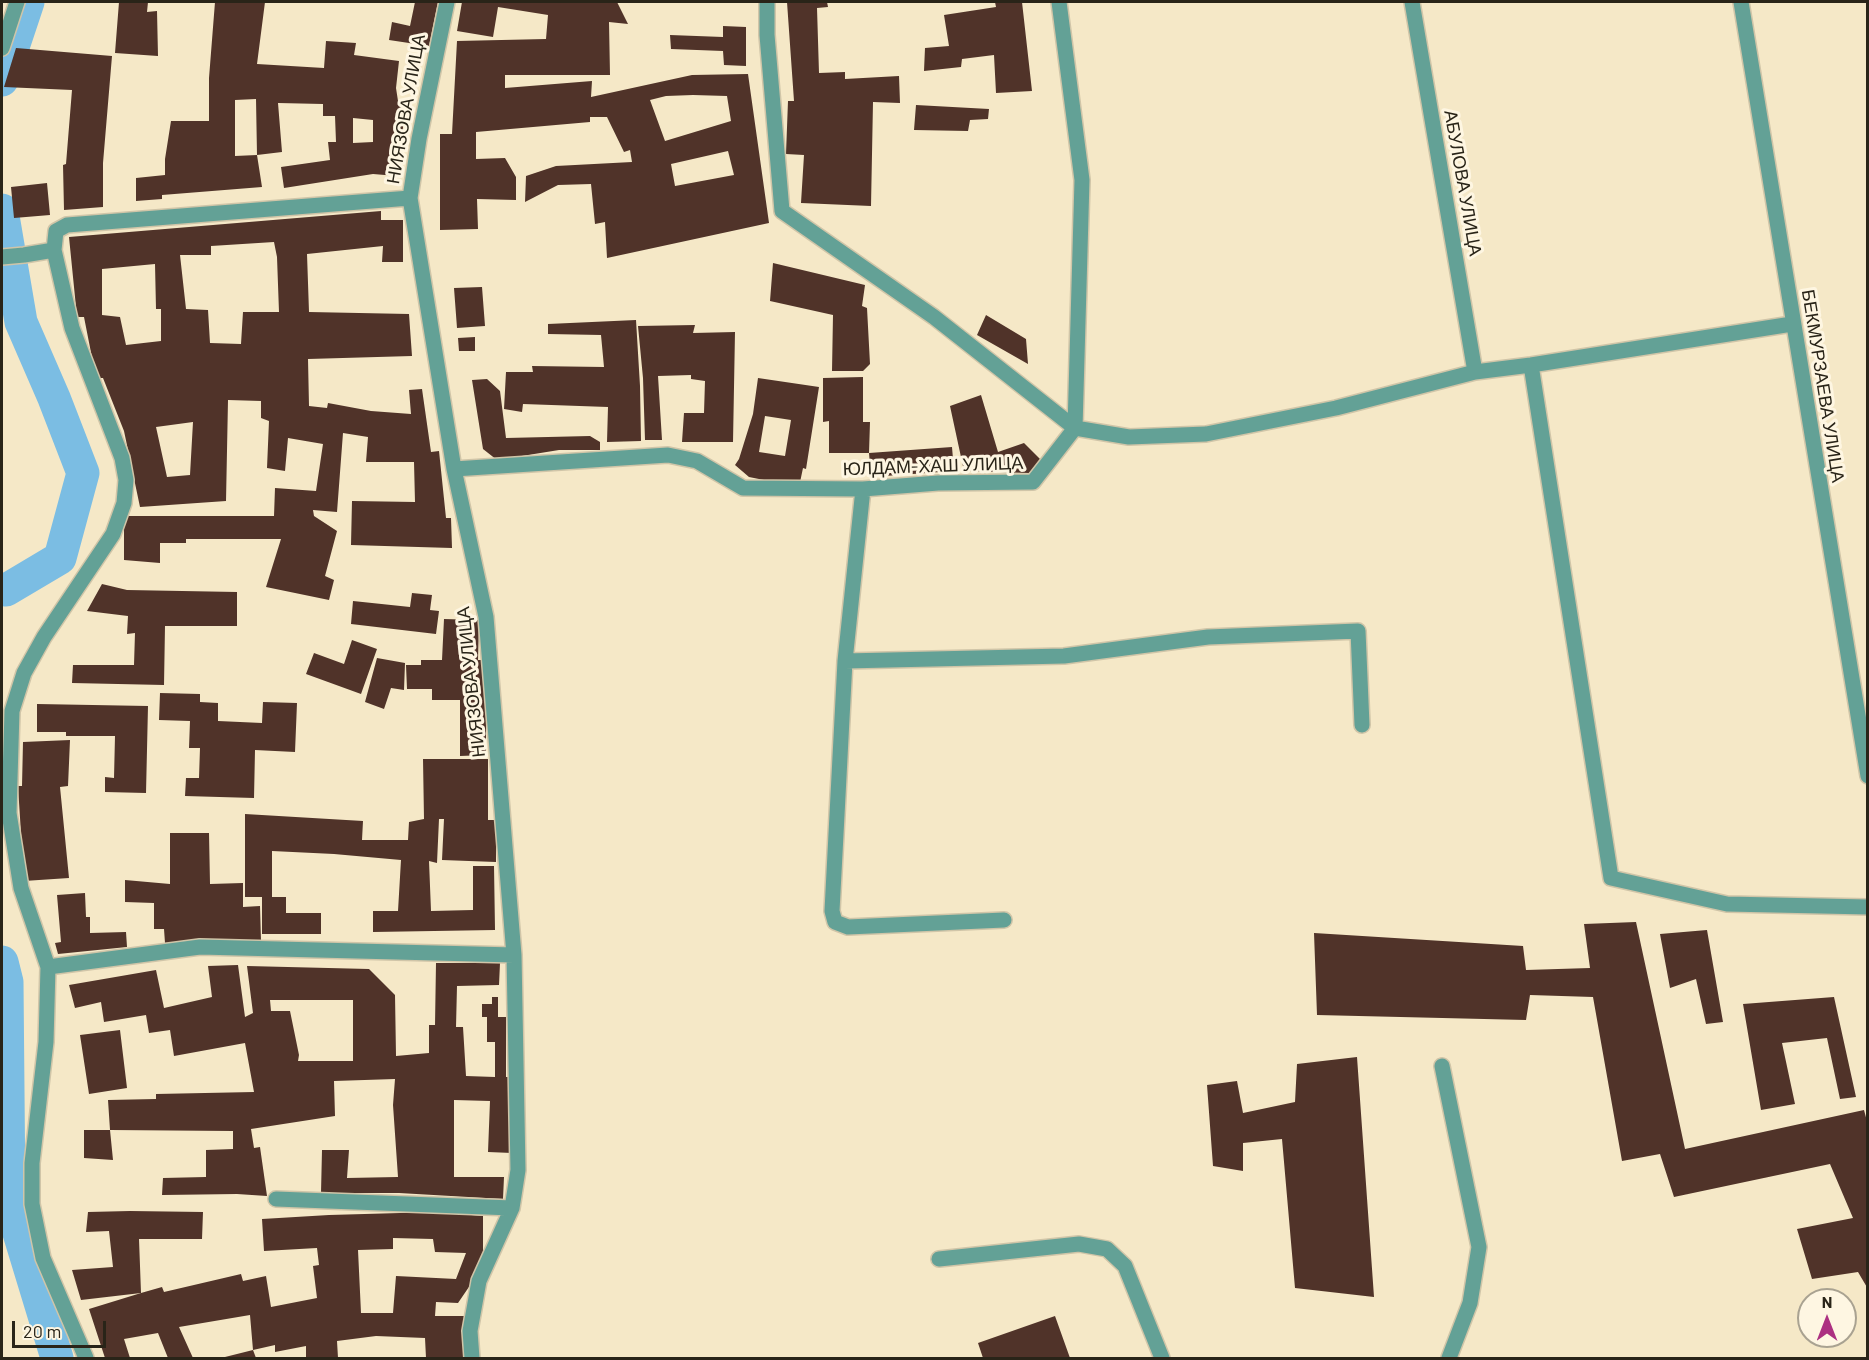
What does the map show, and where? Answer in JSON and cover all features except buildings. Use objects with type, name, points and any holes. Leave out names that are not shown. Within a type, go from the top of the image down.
[{"type":"street","points":[[2,48],[17,2]]},
{"type":"street","name":"НИЯЗОВА УЛИЦА","points":[[447,2],[419,139],[410,198],[454,469],[486,617],[514,955],[518,1170],[512,1208],[479,1281],[470,1331],[472,1359]]},
{"type":"street","points":[[767,2],[767,35],[782,212],[934,317],[1075,428],[1130,437],[1206,434],[1336,408],[1475,372],[1792,324]]},
{"type":"street","points":[[1059,2],[1082,180],[1075,428]]},
{"type":"street","name":"АБУЛОВА УЛИЦА","points":[[1412,2],[1475,372]]},
{"type":"street","name":"БЕКМУРЗАЕВА УЛИЦА","points":[[1741,2],[1792,324],[1868,776]]},
{"type":"street","points":[[86,1359],[43,1258],[32,1204],[32,1163],[46,1042],[48,967],[21,888],[5,813],[12,711],[24,673],[44,637],[113,534],[124,503],[126,480],[122,458],[72,328],[54,250],[56,231],[67,225],[410,198]]},
{"type":"street","points":[[2,257],[54,250]]},
{"type":"street","points":[[1531,365],[1611,878],[1726,904],[1868,907]]},
{"type":"street","name":"ЮЛДАМ-ХАШ УЛИЦА","points":[[454,469],[668,455],[697,461],[743,488],[863,489],[938,483],[1033,482],[1075,428]]},
{"type":"street","points":[[863,489],[845,661],[832,911],[835,922],[848,927],[1004,920]]},
{"type":"street","points":[[845,661],[1064,656],[1208,637],[1358,630],[1362,725]]},
{"type":"street","points":[[48,967],[200,947],[514,955]]},
{"type":"street","points":[[1442,1066],[1479,1246],[1470,1303],[1449,1359]]},
{"type":"street","points":[[276,1199],[512,1208]]},
{"type":"street","points":[[939,1259],[1079,1244],[1107,1249],[1125,1266],[1162,1359]]},
{"type":"waterway","points":[[2,80],[28,2]]},
{"type":"waterway","points":[[2,210],[21,322],[83,473],[60,558],[6,590],[2,589]]},
{"type":"waterway","points":[[2,962],[7,982],[9,1200],[57,1358]]}]
